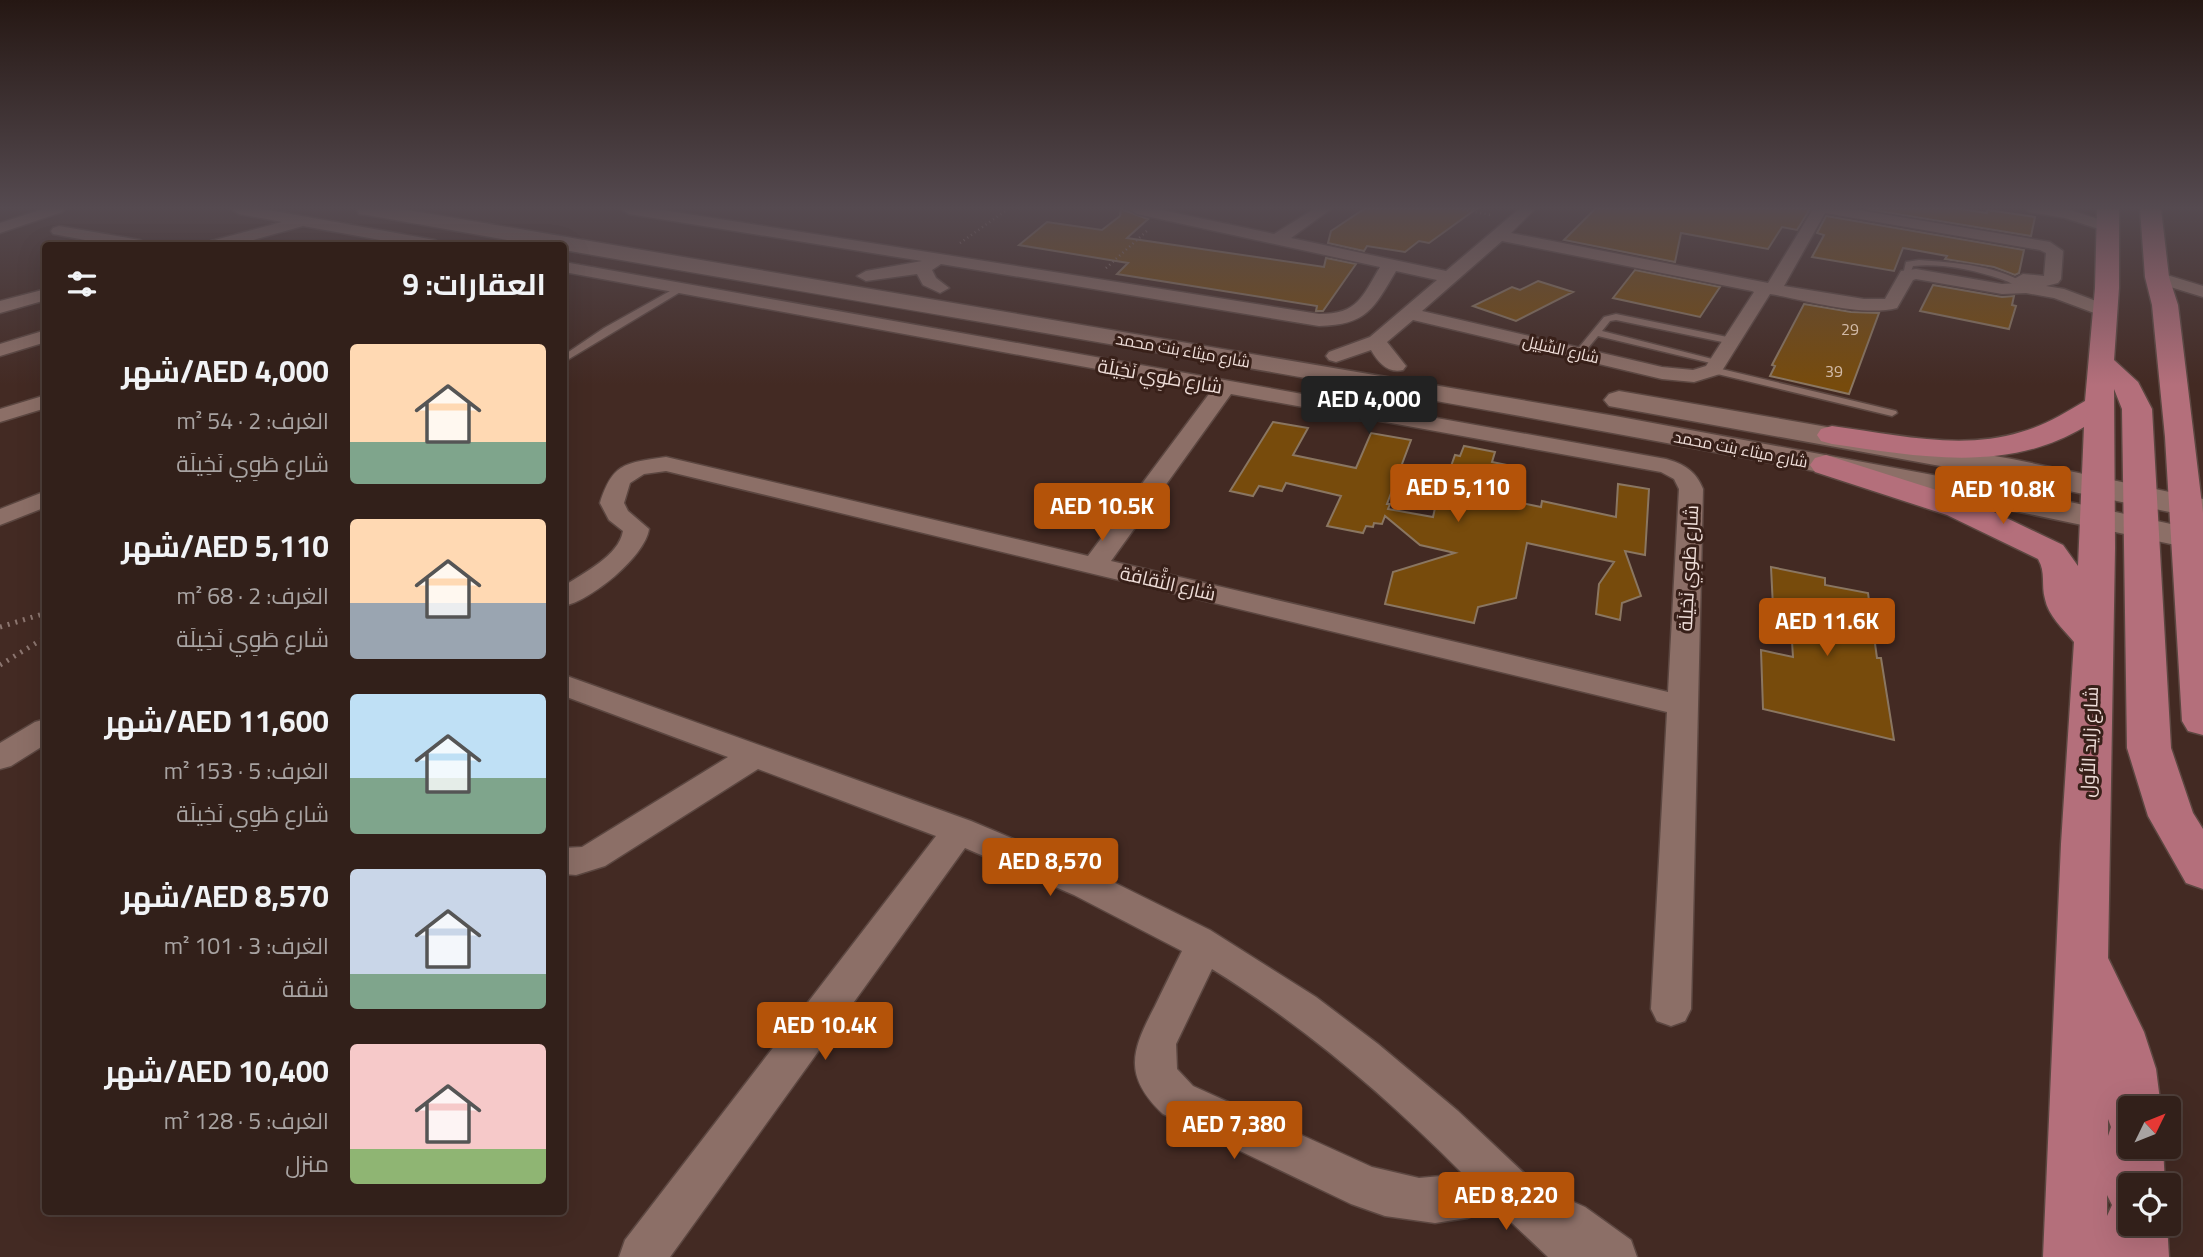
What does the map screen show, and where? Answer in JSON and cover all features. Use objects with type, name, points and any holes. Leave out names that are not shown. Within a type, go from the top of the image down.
[{"type":"main road","name":"شارع ميثاء بنت محمد","points":[[664,268],[1014,337],[1071,331],[1615,425],[1829,450]]},
{"type":"main road","name":"شارع ميثاء بنت محمد","points":[[816,268],[866,276],[932,278],[2119,507]]},
{"type":"main road","name":"شارع زايد الأول","points":[[2075,1257],[2092,640],[2119,507],[2099,404],[2107,268]]},
{"type":"main road","points":[[2156,268],[2192,447],[2203,721]]},
{"type":"main road","points":[[2100,363],[2127,386],[2135,397],[2119,507],[2149,748],[2171,816],[2203,870]]},
{"type":"main road","points":[[1829,450],[1989,450],[2059,430],[2099,404]]},
{"type":"main road","points":[[1615,425],[1667,426],[1751,437],[2195,524]]},
{"type":"main road","points":[[1829,450],[2051,552],[2062,567],[2063,598],[2068,610],[2092,640]]},
{"type":"main road","points":[[2082,960],[2106,1002],[2123,1046],[2132,1096]]},
{"type":"main road","points":[[2136,1236],[2137,1257]]},
{"type":"street","points":[[932,278],[936,268]]},
{"type":"street","points":[[1000,268],[1331,321],[1360,314],[1389,268]]},
{"type":"street","points":[[1407,268],[1448,277]]},
{"type":"street","points":[[1336,356],[1377,341],[1459,268]]},
{"type":"street","points":[[1668,268],[1770,288],[1885,306],[1895,300],[1905,277],[1916,274],[2002,289],[2026,288],[2106,299]]},
{"type":"street","points":[[1716,366],[1783,268]]},
{"type":"street","points":[[2003,277],[2051,280],[2053,268]]},
{"type":"street","name":"شارع طَوِي نَخِيلَة","points":[[570,272],[1014,337],[1225,387],[1657,465],[1681,472],[1689,481],[1691,489],[1671,1009]]},
{"type":"street","points":[[2157,277],[2203,295]]},
{"type":"street","points":[[0,307],[42,295]]},
{"type":"street","points":[[2165,305],[2203,295]]},
{"type":"street","name":"شارع السِّلِيل","points":[[1408,313],[1678,376],[1694,376],[1716,366]]},
{"type":"street","points":[[0,350],[42,338]]},
{"type":"street","points":[[1377,341],[1381,351],[1396,366]]},
{"type":"street","points":[[1094,566],[1225,387]]},
{"type":"street","points":[[0,416],[42,402]]},
{"type":"street","name":"شارع الثَّقافة","points":[[567,596],[626,553],[637,535],[632,525],[614,509],[612,503],[615,486],[630,471],[657,464],[1681,705]]},
{"type":"street","points":[[0,518],[42,500]]},
{"type":"street","points":[[567,686],[960,830],[1075,878],[1204,946],[1301,1009],[1381,1071],[1584,1257]]},
{"type":"street","points":[[0,758],[42,732]]},
{"type":"street","points":[[567,861],[576,862],[593,857],[756,755]]},
{"type":"street","points":[[642,1257],[960,830]]},
{"type":"street","points":[[1204,946],[1156,1044],[1154,1054],[1157,1075],[1165,1089],[1178,1100],[1367,1188],[1396,1197],[1424,1202],[1453,1200],[1478,1193],[1501,1181]]},
{"type":"street","points":[[1501,1181],[1568,1222],[1614,1257]]},
{"type":"lane","points":[[1905,277],[1907,268]]},
{"type":"lane","points":[[1951,268],[2003,277],[2019,282],[2026,288]]},
{"type":"lane","points":[[567,357],[600,334],[679,289]]},
{"type":"lane","points":[[1578,354],[1607,319],[1620,317],[1732,341]]},
{"type":"lane","points":[[1595,333],[1716,366]]},
{"type":"lane","name":"شارع السِّلِيل","points":[[1716,366],[1892,413]]},
{"type":"path","points":[[1090,282],[1107,268]]},
{"type":"path","points":[[0,628],[42,614]]},
{"type":"path","points":[[0,665],[42,639]]},
{"type":"building","points":[[1123,268],[1353,268],[1323,311],[1316,311],[1317,306],[1117,274]]},
{"type":"building","points":[[1874,268],[1895,268],[1894,271]]},
{"type":"building","points":[[1996,268],[2020,268],[2019,273],[2015,275]]},
{"type":"building","points":[[1635,270],[1720,287],[1700,317],[1613,298]]},
{"type":"building","points":[[1538,281],[1573,292],[1516,321],[1473,306],[1512,287],[1520,290]]},
{"type":"building","points":[[1933,285],[2002,297],[2014,296],[2012,305],[2016,306],[2009,329],[1920,311]]},
{"type":"building","points":[[1804,304],[1851,312],[1879,313],[1849,394],[1770,376],[1775,366],[1772,365]]},
{"type":"building","points":[[1273,422],[1308,428],[1293,455],[1356,468],[1371,433],[1411,440],[1387,504],[1390,504],[1388,509],[1433,517],[1440,486],[1444,486],[1455,455],[1460,456],[1464,446],[1495,452],[1492,462],[1507,465],[1497,498],[1541,507],[1542,501],[1616,517],[1618,484],[1649,489],[1645,555],[1625,551],[1641,596],[1622,603],[1620,620],[1596,614],[1599,584],[1614,562],[1527,543],[1516,598],[1478,607],[1474,623],[1385,604],[1393,572],[1455,553],[1420,545],[1385,516],[1382,524],[1366,526],[1363,533],[1327,526],[1341,496],[1286,483],[1282,491],[1259,486],[1253,496],[1230,491]]},
{"type":"building","points":[[1771,567],[1825,578],[1825,585],[1868,593],[1877,658],[1881,658],[1894,740],[1763,709],[1761,650],[1793,657],[1790,611],[1773,607]]}]
